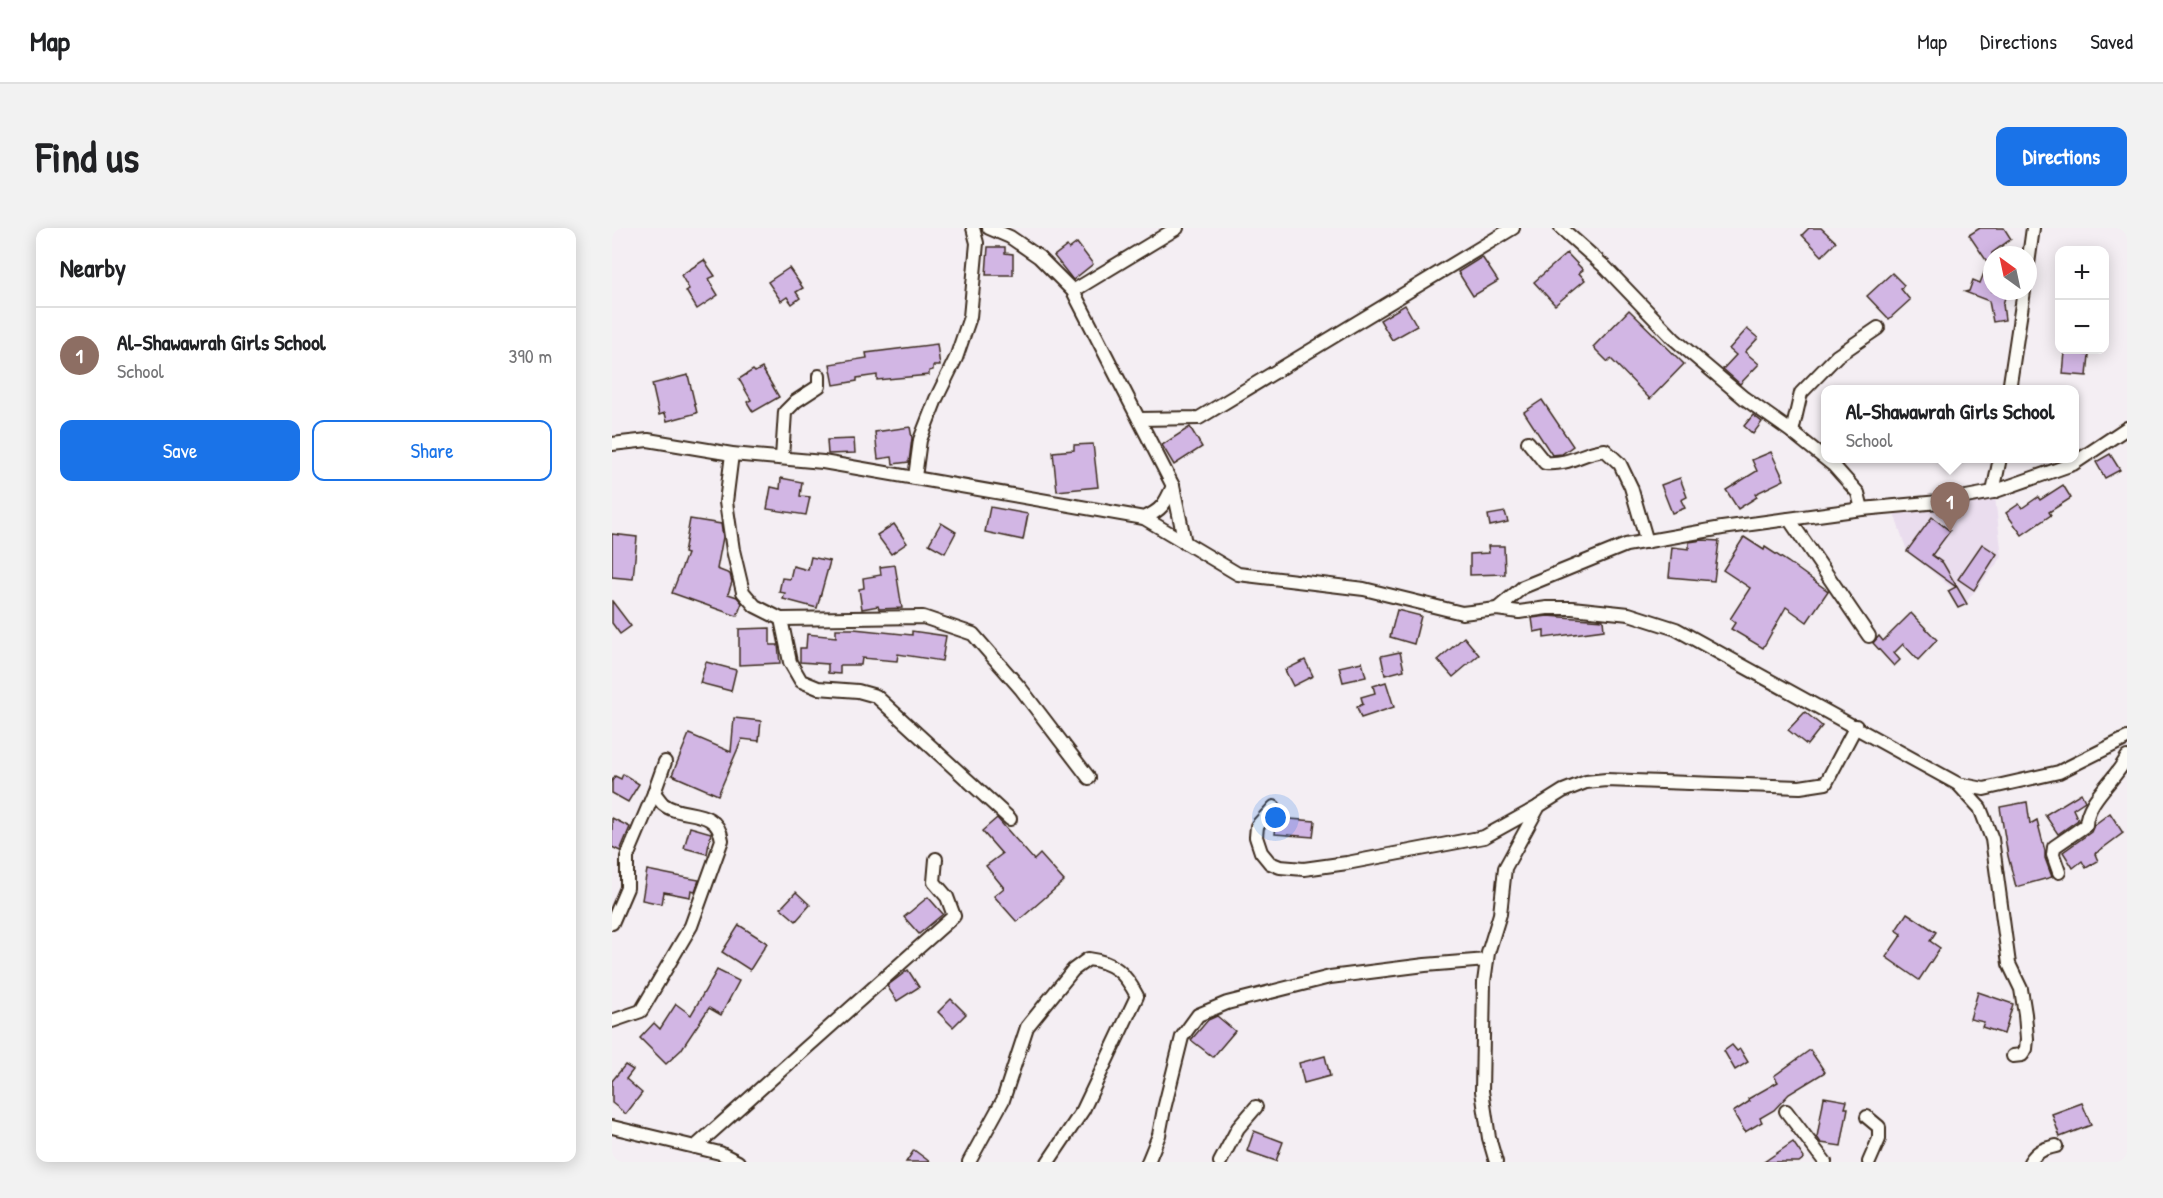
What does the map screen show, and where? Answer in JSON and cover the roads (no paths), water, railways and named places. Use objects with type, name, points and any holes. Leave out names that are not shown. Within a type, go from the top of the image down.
[{"type":"street","points":[[915,477],[920,440],[936,399],[956,358],[970,317],[976,243],[972,228]]},
{"type":"street","points":[[989,228],[1010,237],[1039,257],[1073,291],[1173,486],[1185,543]]},
{"type":"street","points":[[1073,291],[1177,228]]},
{"type":"street","points":[[1139,419],[1199,418],[1513,228]]},
{"type":"street","points":[[1561,228],[1605,267],[1674,339],[1744,398],[1821,455]]},
{"type":"street","points":[[2030,246],[2033,228]]},
{"type":"street","points":[[2010,385],[2023,300]]},
{"type":"street","points":[[1792,432],[1801,393],[1837,356],[1878,328]]},
{"type":"street","points":[[782,458],[785,411],[819,386],[819,376]]},
{"type":"street","points":[[2079,460],[2127,428]]},
{"type":"street","points":[[612,444],[648,440],[732,454],[823,462],[1144,518],[1239,574],[1364,589],[1461,613],[1497,609],[1519,612],[1546,608],[1572,608],[1629,614],[1676,629],[1958,784],[1980,808],[1992,839],[2009,964],[2021,989],[2027,1039],[2026,1049],[2022,1055],[2013,1056]]},
{"type":"street","points":[[1528,442],[1545,463],[1557,464],[1573,460],[1592,451],[1605,450],[1620,464],[1630,487],[1647,542]]},
{"type":"street","points":[[732,454],[726,502],[733,550],[743,592],[755,606],[781,619],[923,617],[973,634],[1020,689],[1089,778]]},
{"type":"street","points":[[1831,463],[1858,493],[1862,509]]},
{"type":"street","points":[[1994,492],[1999,463]]},
{"type":"street","points":[[1497,609],[1523,587],[1626,545],[1722,528],[1862,509],[1939,502],[1994,492],[2074,463]]},
{"type":"street","points":[[1144,518],[1159,511],[1173,486]]},
{"type":"street","points":[[1789,519],[1869,636]]},
{"type":"street","points":[[781,619],[790,662],[801,681],[818,688],[858,691],[876,696],[1010,819]]},
{"type":"street","points":[[1274,807],[1257,826],[1256,837],[1261,852],[1270,863],[1280,867],[1305,869],[1484,837],[1563,791],[1586,782],[1606,780],[1800,787],[1826,783],[1856,726]]},
{"type":"street","points":[[1958,784],[1984,789],[2059,772],[2127,738]]},
{"type":"street","points":[[2059,872],[2053,855],[2054,847],[2086,825],[2086,813],[2120,771],[2127,757]]},
{"type":"street","points":[[612,922],[627,888],[627,857],[665,762]]},
{"type":"street","points":[[612,1021],[641,1011],[691,926],[722,840],[721,831],[711,820],[670,808],[662,804],[654,793]]},
{"type":"street","points":[[1496,1162],[1489,1138],[1482,1091],[1484,982],[1487,960],[1500,914],[1505,868],[1539,807]]},
{"type":"street","points":[[695,1147],[954,916],[946,897],[934,882],[936,859]]},
{"type":"street","points":[[969,1162],[1003,1100],[1027,1027],[1072,970],[1088,959],[1102,961],[1116,967],[1137,996],[1083,1110],[1048,1162]]},
{"type":"street","points":[[1148,1162],[1159,1135],[1182,1037],[1198,1016],[1227,1003],[1330,977],[1487,960]]},
{"type":"street","points":[[1220,1162],[1238,1128],[1256,1107]]},
{"type":"street","points":[[1786,1111],[1825,1162]]},
{"type":"street","points":[[1867,1117],[1879,1126],[1879,1139],[1869,1162]]},
{"type":"street","points":[[612,1127],[720,1153],[738,1162]]},
{"type":"street","points":[[2030,1162],[2035,1154],[2043,1149],[2056,1146]]},
{"type":"place","name":"Al-Shawawrah Girls School","points":[[1950,532]]}]
